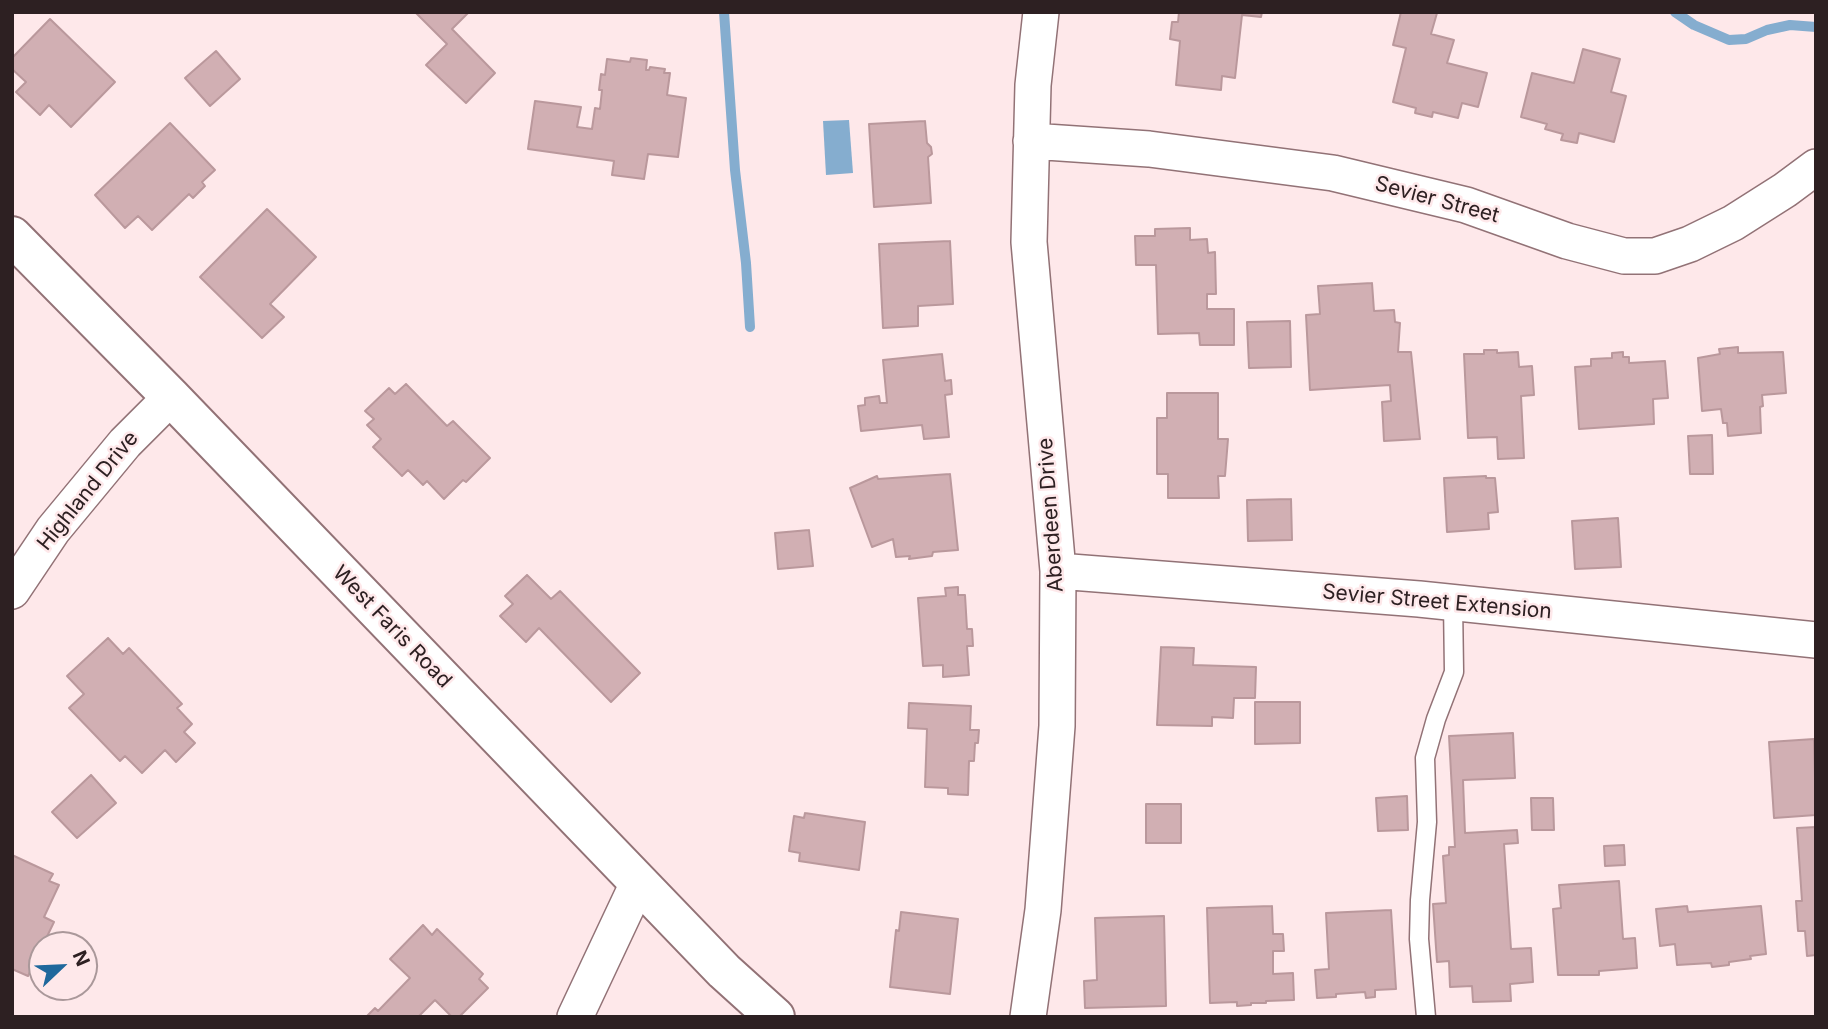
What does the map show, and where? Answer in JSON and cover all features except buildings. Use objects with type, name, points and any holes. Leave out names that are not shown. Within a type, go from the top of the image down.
[{"type":"main road","name":"West Faris Road","points":[[12,236],[171,397],[638,883],[724,971],[775,1017]]},
{"type":"street","name":"Aberdeen Drive","points":[[1028,1017],[1043,910],[1057,726],[1058,571],[1029,242],[1033,85],[1041,12]]},
{"type":"street","name":"Sevier Street","points":[[1031,141],[1149,149],[1333,173],[1466,205],[1566,241],[1624,256],[1655,256],[1690,244],[1733,223],[1816,167]]},
{"type":"street","name":"Highland Drive","points":[[12,591],[53,530],[125,443],[171,397]]},
{"type":"street","name":"Sevier Street Extension","points":[[1058,571],[1453,602],[1816,640]]},
{"type":"street","points":[[575,1017],[638,883]]},
{"type":"lane","points":[[1426,1017],[1419,939],[1427,822],[1425,758],[1454,672],[1453,602]]},
{"type":"water","points":[[849,120],[853,173],[826,175],[823,121]]},
{"type":"waterway","points":[[724,12],[750,327]]},
{"type":"waterway","points":[[1675,12],[1694,25],[1729,40],[1746,39],[1767,30],[1790,25],[1816,27]]}]
